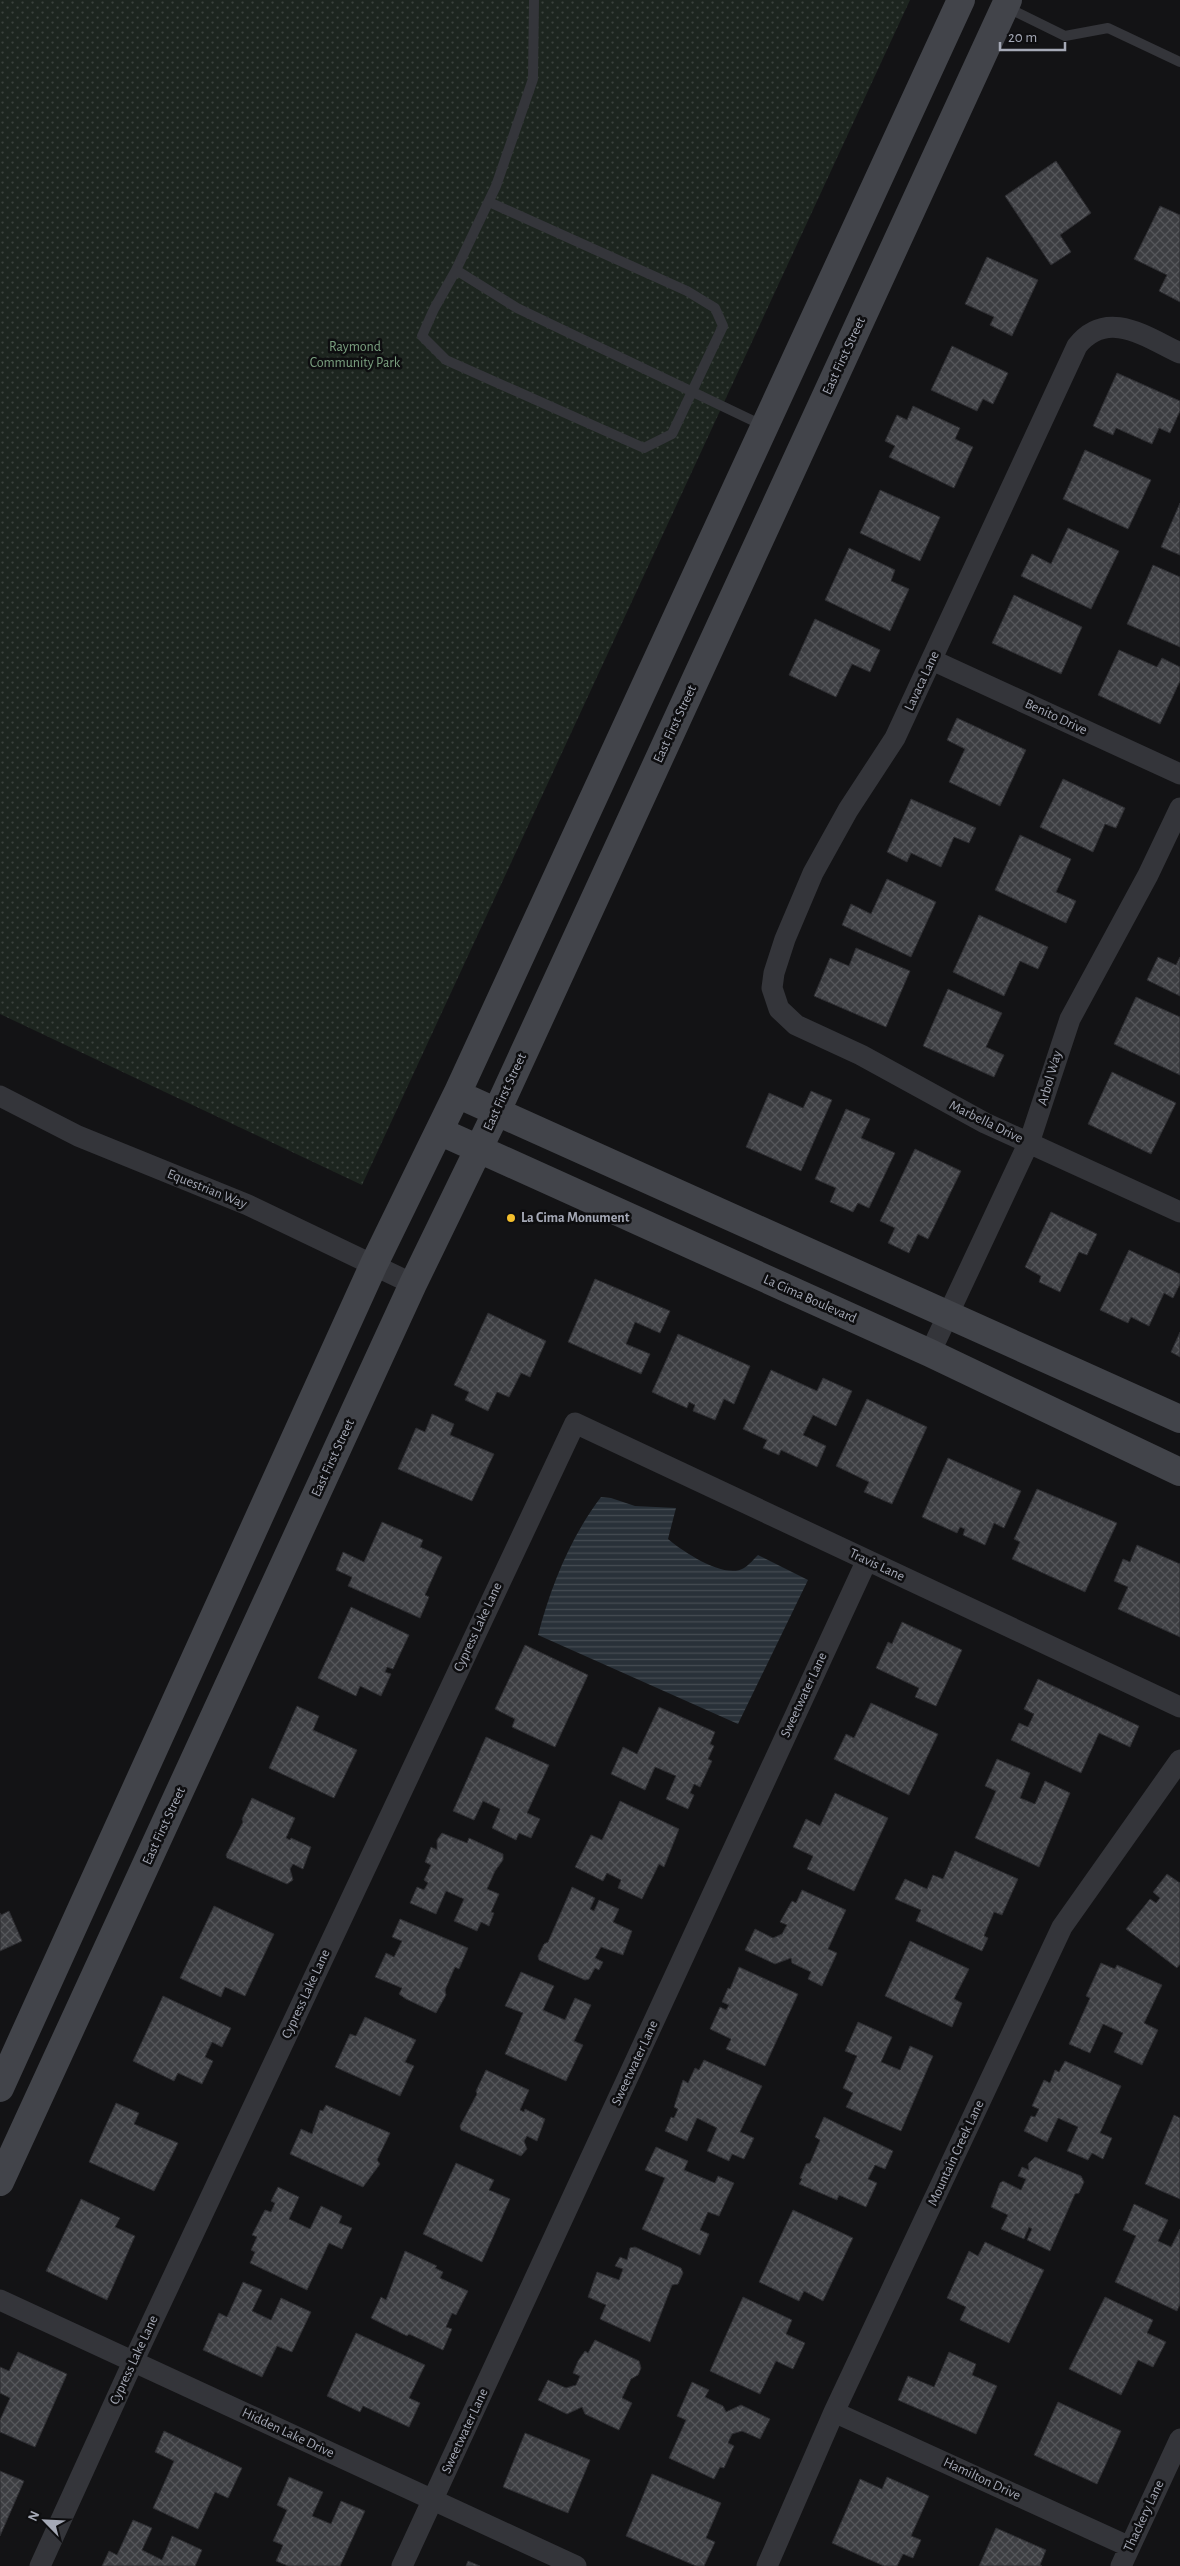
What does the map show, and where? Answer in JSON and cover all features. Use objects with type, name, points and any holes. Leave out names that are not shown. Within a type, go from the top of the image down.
[{"type":"main road","points":[[0,2088],[374,1264],[457,1094],[961,0]]},
{"type":"main road","name":"East First Street","points":[[0,2182],[413,1284],[497,1111],[1002,2]]},
{"type":"main road","points":[[457,1094],[947,1316],[1180,1419]]},
{"type":"main road","name":"La Cima Boulevard","points":[[439,1131],[930,1353],[1180,1472]]},
{"type":"street","name":"Lavaca Lane","points":[[796,1025],[779,1010],[772,988],[774,973],[785,939],[809,881],[830,841],[895,738],[1073,352],[1081,340],[1092,332],[1105,327],[1119,327],[1180,353]]},
{"type":"street","name":"Benito Drive","points":[[932,660],[1180,774]]},
{"type":"street","name":"Arbol Way","points":[[930,1353],[1029,1143],[1070,1019],[1148,874],[1180,808]]},
{"type":"street","name":"Marbella Drive","points":[[796,1025],[861,1055],[967,1114],[1180,1212]]},
{"type":"street","name":"Equestrian Way","points":[[0,1096],[78,1136],[248,1205],[413,1284]]},
{"type":"street","name":"Travis Lane","points":[[574,1423],[1180,1707]]},
{"type":"street","name":"Cypress Lake Lane","points":[[40,2566],[133,2362],[574,1423]]},
{"type":"street","name":"Sweetwater Lane","points":[[402,2566],[867,1560]]},
{"type":"street","name":"Mountain Creek Lane","points":[[767,2566],[834,2412],[1062,1927],[1180,1760]]},
{"type":"street","name":"Hidden Lake Drive","points":[[0,2300],[576,2566]]},
{"type":"street","name":"Hamilton Drive","points":[[834,2412],[1130,2547]]},
{"type":"street","name":"Thackery Lane","points":[[1121,2566],[1180,2439]]},
{"type":"lane","points":[[488,202],[687,291],[715,308],[724,326],[672,434],[644,448],[446,360],[422,336],[488,202],[533,79],[534,0]]},
{"type":"lane","points":[[1002,2],[1066,36],[1108,28],[1180,62]]},
{"type":"lane","points":[[456,270],[517,308],[764,427]]},
{"type":"green space","name":"Raymond Community Park","points":[[0,0],[910,0],[362,1185],[0,1014]]},
{"type":"shaded area","points":[[601,1497],[611,1498],[635,1506],[676,1508],[668,1539],[693,1557],[715,1567],[736,1571],[746,1567],[758,1555],[808,1580],[738,1724],[538,1635],[555,1581],[563,1563],[580,1529]]},
{"type":"building","points":[[1056,161],[1091,213],[1060,235],[1071,252],[1051,265],[1005,196]]},
{"type":"building","points":[[1160,206],[1180,215],[1180,302],[1159,291],[1167,275],[1134,259]]},
{"type":"building","points":[[987,257],[1038,280],[1012,336],[990,325],[994,317],[965,304]]},
{"type":"building","points":[[952,346],[1008,373],[993,404],[983,399],[977,411],[931,390]]},
{"type":"building","points":[[1117,373],[1180,401],[1180,411],[1170,433],[1159,428],[1152,444],[1116,428],[1113,435],[1093,426]]},
{"type":"building","points":[[913,406],[960,428],[955,439],[973,447],[954,488],[889,457],[895,446],[885,441],[897,415],[907,420]]},
{"type":"building","points":[[1085,450],[1151,480],[1128,529],[1063,499]]},
{"type":"building","points":[[880,490],[940,517],[920,561],[860,533]]},
{"type":"building","points":[[1180,503],[1180,555],[1161,547]]},
{"type":"building","points":[[1068,528],[1119,551],[1091,609],[1021,576],[1032,554],[1051,564]]},
{"type":"building","points":[[849,548],[895,570],[891,581],[909,589],[890,631],[825,600]]},
{"type":"building","points":[[1153,565],[1180,577],[1180,647],[1127,624]]},
{"type":"building","points":[[1014,595],[1082,627],[1061,674],[992,643]]},
{"type":"building","points":[[815,619],[880,650],[870,672],[852,664],[836,697],[789,675]]},
{"type":"building","points":[[1119,650],[1157,667],[1162,658],[1180,667],[1180,681],[1160,724],[1098,695]]},
{"type":"building","points":[[957,718],[1026,750],[1000,806],[949,782],[965,749],[947,740]]},
{"type":"building","points":[[1063,779],[1125,808],[1116,828],[1105,824],[1093,852],[1040,827]]},
{"type":"building","points":[[911,799],[976,828],[969,843],[954,837],[941,867],[911,853],[907,862],[887,852]]},
{"type":"building","points":[[1020,835],[1071,859],[1056,892],[1076,901],[1066,923],[995,890]]},
{"type":"building","points":[[887,879],[936,902],[911,957],[842,925],[851,904],[871,914]]},
{"type":"building","points":[[979,915],[1048,947],[1038,969],[1020,961],[1004,996],[953,972]]},
{"type":"building","points":[[856,948],[910,971],[886,1027],[814,996],[830,958],[849,966]]},
{"type":"building","points":[[1158,957],[1176,965],[1180,957],[1180,996],[1147,980]]},
{"type":"building","points":[[948,989],[1002,1013],[986,1047],[1004,1055],[994,1077],[923,1046]]},
{"type":"building","points":[[1136,997],[1180,1017],[1180,1075],[1114,1044]]},
{"type":"building","points":[[1112,1072],[1176,1103],[1151,1154],[1088,1124]]},
{"type":"building","points":[[811,1091],[832,1100],[801,1171],[746,1147],[769,1093],[803,1108]]},
{"type":"building","points":[[846,1109],[870,1119],[861,1138],[895,1153],[869,1208],[858,1203],[853,1212],[830,1202],[836,1188],[815,1179]]},
{"type":"building","points":[[915,1149],[961,1171],[928,1239],[918,1234],[909,1253],[888,1243],[895,1228],[880,1221]]},
{"type":"building","points":[[1051,1212],[1097,1234],[1087,1255],[1079,1252],[1060,1292],[1039,1282],[1041,1276],[1025,1267]]},
{"type":"building","points":[[1129,1250],[1180,1274],[1180,1284],[1173,1298],[1164,1293],[1149,1326],[1131,1317],[1128,1323],[1100,1310]]},
{"type":"building","points":[[595,1279],[670,1311],[660,1333],[635,1322],[626,1344],[650,1354],[641,1374],[568,1342]]},
{"type":"building","points":[[488,1313],[546,1341],[530,1377],[521,1373],[509,1397],[497,1392],[488,1411],[465,1400],[469,1392],[454,1385]]},
{"type":"building","points":[[1180,1332],[1180,1357],[1171,1352]]},
{"type":"building","points":[[678,1334],[750,1366],[734,1404],[724,1399],[715,1420],[693,1411],[695,1405],[689,1402],[687,1408],[652,1392]]},
{"type":"building","points":[[771,1370],[817,1391],[823,1378],[852,1391],[836,1426],[813,1415],[803,1435],[826,1446],[817,1467],[781,1450],[779,1455],[763,1448],[767,1440],[743,1429]]},
{"type":"building","points":[[867,1399],[927,1427],[892,1504],[864,1492],[869,1482],[836,1466]]},
{"type":"building","points":[[432,1414],[454,1424],[450,1435],[494,1454],[472,1501],[398,1469],[416,1428],[425,1432]]},
{"type":"building","points":[[948,1458],[1021,1491],[1004,1528],[994,1523],[985,1545],[963,1535],[965,1529],[960,1527],[957,1533],[922,1517]]},
{"type":"building","points":[[1037,1489],[1117,1523],[1085,1592],[1012,1559],[1020,1542],[1014,1539]]},
{"type":"building","points":[[382,1522],[423,1540],[420,1547],[442,1557],[425,1595],[429,1597],[420,1618],[348,1586],[352,1577],[336,1570],[343,1552],[364,1562]]},
{"type":"building","points":[[1137,1545],[1180,1564],[1180,1637],[1118,1609],[1128,1587],[1114,1581],[1123,1559],[1130,1562]]},
{"type":"building","points":[[351,1607],[409,1635],[393,1669],[387,1667],[385,1672],[391,1674],[381,1696],[360,1686],[356,1696],[318,1678]]},
{"type":"building","points":[[902,1622],[962,1650],[936,1706],[915,1697],[919,1688],[876,1668],[888,1642],[892,1644]]},
{"type":"building","points":[[525,1645],[588,1675],[555,1747],[512,1727],[515,1719],[495,1709]]},
{"type":"building","points":[[1038,1679],[1139,1726],[1130,1747],[1099,1733],[1081,1773],[1011,1740],[1019,1723],[1028,1727],[1034,1714],[1024,1709]]},
{"type":"building","points":[[871,1703],[938,1734],[909,1795],[834,1759],[846,1734],[854,1738]]},
{"type":"building","points":[[297,1706],[319,1716],[313,1730],[357,1750],[334,1798],[269,1768]]},
{"type":"building","points":[[659,1707],[715,1732],[710,1744],[714,1746],[708,1759],[712,1761],[700,1787],[694,1784],[690,1793],[694,1795],[688,1809],[666,1799],[676,1776],[655,1767],[645,1790],[611,1774],[623,1747],[637,1754]]},
{"type":"building","points":[[486,1737],[549,1765],[527,1813],[540,1819],[531,1838],[519,1833],[516,1840],[492,1828],[500,1809],[483,1801],[474,1820],[453,1811]]},
{"type":"building","points":[[997,1759],[1030,1773],[1020,1798],[1035,1804],[1045,1781],[1070,1793],[1039,1867],[975,1838],[996,1791],[985,1786]]},
{"type":"building","points":[[835,1793],[888,1818],[854,1891],[807,1869],[813,1856],[793,1847],[806,1819],[820,1826]]},
{"type":"building","points":[[252,1798],[295,1818],[286,1838],[290,1840],[291,1838],[311,1847],[303,1869],[293,1864],[290,1869],[293,1880],[287,1884],[227,1858],[226,1855],[243,1822],[242,1819]]},
{"type":"building","points":[[620,1801],[679,1829],[664,1867],[659,1864],[642,1899],[618,1888],[621,1880],[607,1873],[603,1881],[575,1867],[591,1835],[602,1840]]},
{"type":"building","points":[[442,1833],[467,1843],[469,1838],[503,1854],[503,1860],[495,1871],[487,1889],[499,1894],[491,1912],[494,1913],[489,1926],[481,1922],[477,1931],[454,1921],[464,1899],[446,1891],[436,1914],[410,1903],[417,1887],[424,1890],[428,1883],[424,1880],[431,1865],[425,1862],[431,1847],[437,1850],[437,1840]]},
{"type":"building","points":[[955,1851],[1018,1879],[1002,1915],[994,1912],[984,1936],[988,1938],[982,1951],[916,1921],[921,1910],[895,1899],[905,1879],[927,1889],[933,1875],[943,1879]]},
{"type":"building","points":[[1167,1874],[1180,1883],[1180,1964],[1177,1968],[1126,1929],[1150,1899],[1156,1903],[1160,1898],[1153,1892]]},
{"type":"building","points":[[572,1887],[595,1898],[590,1909],[594,1911],[599,1900],[619,1909],[613,1922],[632,1931],[623,1955],[601,1947],[595,1958],[603,1962],[599,1970],[595,1968],[589,1979],[585,1980],[539,1960],[538,1956],[544,1944],[548,1942]]},
{"type":"building","points":[[802,1890],[846,1910],[828,1949],[837,1953],[822,1986],[808,1979],[811,1972],[792,1963],[791,1958],[775,1964],[745,1950],[755,1929],[773,1938],[782,1934],[787,1925],[780,1922],[792,1901],[796,1903]]},
{"type":"building","points":[[214,1906],[274,1934],[245,1996],[225,1987],[221,1997],[180,1978]]},
{"type":"building","points":[[9,1911],[22,1941],[0,1951],[0,1913],[1,1915]]},
{"type":"building","points":[[400,1919],[468,1948],[459,1969],[455,1967],[445,1990],[446,1995],[436,2013],[399,1994],[402,1988],[375,1977],[386,1953],[394,1957],[402,1941],[392,1937]]},
{"type":"building","points":[[910,1941],[969,1969],[954,1999],[962,2003],[952,2027],[885,1996]]},
{"type":"building","points":[[1101,1963],[1115,1969],[1117,1965],[1162,1985],[1144,2023],[1158,2030],[1142,2065],[1114,2052],[1123,2033],[1103,2024],[1090,2053],[1069,2044],[1090,1998],[1086,1996]]},
{"type":"building","points":[[739,1967],[798,1994],[765,2066],[726,2049],[731,2039],[710,2029],[720,2007],[726,2010],[729,2005],[722,2002],[728,1988],[730,1989]]},
{"type":"building","points":[[521,1972],[554,1986],[543,2010],[565,2020],[575,1998],[591,2005],[574,2041],[583,2045],[566,2081],[505,2054],[523,2013],[505,2006]]},
{"type":"building","points":[[163,1996],[231,2028],[222,2047],[212,2042],[205,2057],[213,2061],[202,2084],[178,2073],[174,2081],[133,2061]]},
{"type":"building","points":[[365,2017],[416,2040],[405,2062],[414,2066],[400,2096],[335,2067],[350,2034],[356,2036]]},
{"type":"building","points":[[858,2022],[892,2037],[881,2062],[900,2070],[910,2046],[933,2056],[901,2131],[846,2107],[853,2093],[843,2088],[857,2056],[845,2051]]},
{"type":"building","points":[[704,2060],[762,2086],[740,2132],[754,2138],[744,2159],[732,2154],[729,2161],[707,2151],[717,2128],[697,2118],[687,2141],[665,2131],[671,2117],[674,2118],[678,2109],[674,2107],[683,2080],[688,2083],[695,2068],[699,2070]]},
{"type":"building","points":[[1065,2061],[1121,2086],[1100,2133],[1112,2138],[1103,2159],[1092,2153],[1088,2160],[1067,2151],[1078,2127],[1058,2118],[1047,2142],[1024,2131],[1031,2116],[1035,2117],[1039,2109],[1032,2106],[1044,2080],[1050,2083],[1055,2070],[1059,2072]]},
{"type":"building","points":[[486,2070],[529,2090],[520,2110],[524,2112],[525,2109],[545,2119],[537,2141],[527,2136],[524,2141],[527,2149],[521,2156],[461,2130],[460,2126],[477,2094],[476,2091]]},
{"type":"building","points":[[116,2103],[139,2113],[134,2124],[178,2143],[154,2191],[89,2162]]},
{"type":"building","points":[[326,2105],[390,2133],[377,2160],[380,2164],[363,2187],[290,2154],[301,2129],[312,2134],[320,2110],[323,2111]]},
{"type":"building","points":[[1174,2115],[1180,2118],[1180,2199],[1145,2184]]},
{"type":"building","points":[[824,2117],[893,2151],[885,2169],[875,2165],[868,2179],[877,2183],[866,2207],[839,2195],[837,2200],[799,2184],[806,2164],[810,2163],[820,2140],[815,2137]]},
{"type":"building","points":[[656,2147],[688,2161],[684,2170],[715,2183],[718,2176],[734,2183],[719,2216],[708,2212],[700,2230],[709,2234],[700,2255],[642,2229],[665,2178],[645,2170]]},
{"type":"building","points":[[1035,2157],[1081,2176],[1084,2182],[1079,2193],[1075,2194],[1050,2251],[1027,2240],[1032,2229],[1029,2227],[1024,2239],[1001,2229],[1008,2215],[991,2207],[1000,2183],[1003,2181],[1021,2190],[1026,2179],[1018,2176],[1022,2167],[1029,2170],[1028,2164]]},
{"type":"building","points":[[456,2163],[494,2180],[489,2190],[510,2199],[482,2262],[423,2234]]},
{"type":"building","points":[[278,2187],[299,2197],[289,2219],[310,2229],[321,2206],[342,2216],[339,2223],[352,2228],[342,2249],[329,2243],[307,2290],[250,2263],[255,2252],[251,2250],[257,2237],[252,2235],[265,2210],[271,2212],[275,2203],[271,2201]]},
{"type":"building","points":[[81,2199],[120,2218],[115,2227],[135,2236],[107,2300],[46,2271]]},
{"type":"building","points":[[1134,2204],[1168,2220],[1158,2241],[1171,2247],[1180,2229],[1180,2304],[1177,2311],[1115,2282],[1136,2236],[1123,2230]]},
{"type":"building","points":[[793,2210],[853,2238],[823,2301],[804,2291],[799,2301],[759,2282]]},
{"type":"building","points":[[985,2242],[1044,2270],[1009,2343],[960,2320],[966,2307],[947,2298],[969,2251],[978,2256]]},
{"type":"building","points":[[635,2247],[681,2268],[683,2273],[678,2284],[672,2285],[650,2342],[600,2319],[606,2305],[588,2297],[597,2272],[619,2280],[623,2269],[615,2266],[620,2257],[627,2260],[630,2248]]},
{"type":"building","points":[[405,2251],[437,2266],[435,2268],[443,2272],[440,2278],[468,2291],[456,2315],[452,2313],[446,2327],[452,2329],[443,2350],[409,2334],[407,2336],[371,2318],[381,2297],[386,2300]]},
{"type":"building","points":[[243,2282],[262,2290],[252,2311],[271,2320],[281,2298],[311,2312],[292,2352],[277,2346],[262,2377],[203,2350],[219,2313],[227,2317]]},
{"type":"building","points":[[743,2297],[792,2320],[786,2334],[805,2343],[793,2369],[776,2361],[760,2394],[710,2371]]},
{"type":"building","points":[[1105,2297],[1153,2320],[1147,2333],[1166,2342],[1153,2367],[1138,2360],[1121,2395],[1069,2369]]},
{"type":"building","points":[[356,2333],[425,2365],[409,2398],[420,2403],[409,2427],[363,2406],[360,2412],[327,2396]]},
{"type":"building","points":[[595,2340],[639,2361],[641,2368],[638,2375],[631,2379],[622,2398],[632,2403],[619,2430],[585,2414],[582,2407],[567,2414],[538,2400],[548,2380],[566,2388],[576,2385],[580,2376],[573,2373],[578,2361],[585,2351],[588,2353]]},
{"type":"building","points":[[18,2352],[67,2374],[35,2447],[0,2432],[0,2420],[10,2398],[0,2393],[0,2367],[9,2371]]},
{"type":"building","points":[[949,2352],[976,2364],[972,2375],[997,2386],[976,2434],[898,2400],[908,2376],[934,2387]]},
{"type":"building","points":[[692,2382],[709,2390],[705,2397],[723,2406],[726,2412],[741,2405],[770,2419],[760,2439],[742,2431],[732,2434],[728,2443],[734,2446],[724,2468],[720,2467],[714,2479],[669,2458],[686,2420],[677,2416]]},
{"type":"building","points":[[1058,2402],[1121,2431],[1097,2484],[1034,2455]]},
{"type":"building","points":[[164,2431],[242,2468],[228,2498],[215,2492],[198,2529],[153,2508],[174,2461],[155,2452]]},
{"type":"building","points":[[525,2433],[590,2460],[568,2513],[503,2487]]},
{"type":"building","points":[[0,2471],[24,2481],[0,2536]]},
{"type":"building","points":[[652,2474],[721,2503],[706,2538],[715,2542],[704,2566],[696,2566],[626,2536]]},
{"type":"building","points":[[289,2477],[323,2492],[312,2516],[331,2524],[341,2501],[365,2511],[340,2566],[288,2566],[276,2561],[283,2545],[273,2541],[287,2510],[277,2505]]},
{"type":"building","points":[[887,2477],[929,2496],[911,2536],[921,2540],[913,2558],[903,2554],[897,2566],[884,2566],[832,2543],[860,2479],[882,2489]]},
{"type":"building","points":[[133,2520],[152,2528],[142,2550],[162,2560],[172,2536],[202,2550],[195,2566],[102,2566],[109,2551],[117,2555]]},
{"type":"building","points":[[996,2528],[1046,2550],[1040,2565],[1042,2566],[979,2566]]},
{"type":"building","points":[[468,2561],[480,2566],[466,2566]]},
{"type":"place","name":"La Cima Monument","points":[[511,1218]]}]
